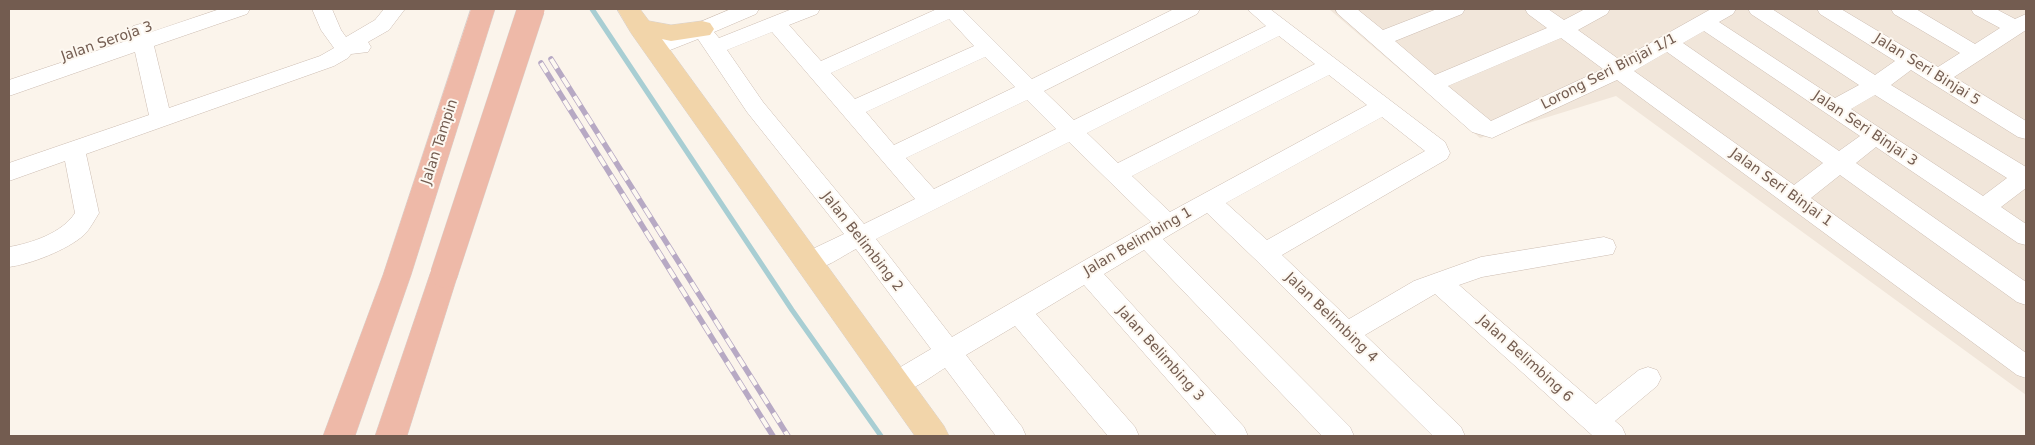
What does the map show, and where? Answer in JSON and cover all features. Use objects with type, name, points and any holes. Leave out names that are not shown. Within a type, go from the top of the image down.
[{"type":"highway","points":[[470,9],[466,22],[474,37]]},
{"type":"highway","name":"Jalan Tampin","points":[[339,436],[397,275],[483,9]]},
{"type":"highway","points":[[391,436],[531,9]]},
{"type":"main road","points":[[633,18],[671,33],[708,38]]},
{"type":"main road","points":[[633,18],[933,436]]},
{"type":"main road","points":[[672,73],[681,52],[708,38]]},
{"type":"street","name":"Jalan Seroja 3","points":[[9,74],[142,37],[205,9]]},
{"type":"street","points":[[9,88],[142,37],[240,9]]},
{"type":"street","points":[[322,9],[333,38],[346,46],[358,48],[374,42],[394,26],[407,9]]},
{"type":"street","points":[[9,172],[327,61],[341,53],[346,46],[382,25],[395,9]]},
{"type":"street","points":[[708,38],[749,9]]},
{"type":"street","points":[[655,49],[776,23],[810,9]]},
{"type":"street","points":[[817,71],[951,9],[1071,131],[1168,224]]},
{"type":"street","points":[[891,156],[1030,90],[1190,9]]},
{"type":"street","points":[[1257,9],[1437,148],[1438,153],[1436,156],[1265,253]]},
{"type":"street","points":[[1345,9],[1433,84],[1563,29],[1600,9]]},
{"type":"street","points":[[1381,39],[1455,9]]},
{"type":"street","name":"Jalan Seri Binjai 1","points":[[1536,9],[2025,365]]},
{"type":"street","points":[[1758,9],[1876,86],[2025,177],[1984,208]]},
{"type":"street","name":"Jalan Seri Binjai 5","points":[[1827,9],[2026,131]]},
{"type":"street","points":[[1901,9],[1974,52]]},
{"type":"street","points":[[1982,9],[2021,24]]},
{"type":"street","name":"Lorong Seri Binjai 1/1","points":[[1433,84],[1480,126],[1488,130],[1495,129],[1619,70],[1716,13]]},
{"type":"street","name":"Jalan Seri Binjai 3","points":[[1716,13],[1834,109],[2026,236]]},
{"type":"street","points":[[776,23],[930,201]]},
{"type":"street","points":[[1938,77],[1974,52],[2021,24]]},
{"type":"street","points":[[809,262],[1281,27]]},
{"type":"street","points":[[142,37],[161,118]]},
{"type":"street","name":"Jalan Belimbing 2","points":[[708,38],[755,107],[860,236],[947,353],[1012,436]]},
{"type":"street","points":[[1668,42],[2026,294]]},
{"type":"street","points":[[851,110],[988,48]]},
{"type":"street","points":[[1834,109],[1876,86],[1910,60]]},
{"type":"street","points":[[1116,174],[1331,65]]},
{"type":"street","name":"Jalan Belimbing 1","points":[[896,383],[1168,224],[1384,106]]},
{"type":"street","points":[[1794,198],[1876,136]]},
{"type":"street","points":[[9,257],[16,256],[60,238],[76,228],[85,218],[87,213],[74,150]]},
{"type":"street","name":"Jalan Belimbing 4","points":[[1209,201],[1265,253],[1450,436]]},
{"type":"street","points":[[1146,237],[1340,436]]},
{"type":"street","points":[[1347,333],[1423,288],[1481,267],[1604,247]]},
{"type":"street","name":"Jalan Belimbing 3","points":[[1086,271],[1234,436]]},
{"type":"street","name":"Jalan Belimbing 6","points":[[1439,282],[1603,429]]},
{"type":"street","points":[[1018,312],[1125,436]]},
{"type":"street","points":[[1603,429],[1648,378]]},
{"type":"shaded area","points":[[1329,9],[2026,9],[2026,395],[1616,96],[1480,138]]},
{"type":"waterway","points":[[592,9],[792,310],[881,436]]},
{"type":"railway","points":[[551,59],[788,436]]},
{"type":"railway","points":[[541,63],[773,436]]}]
